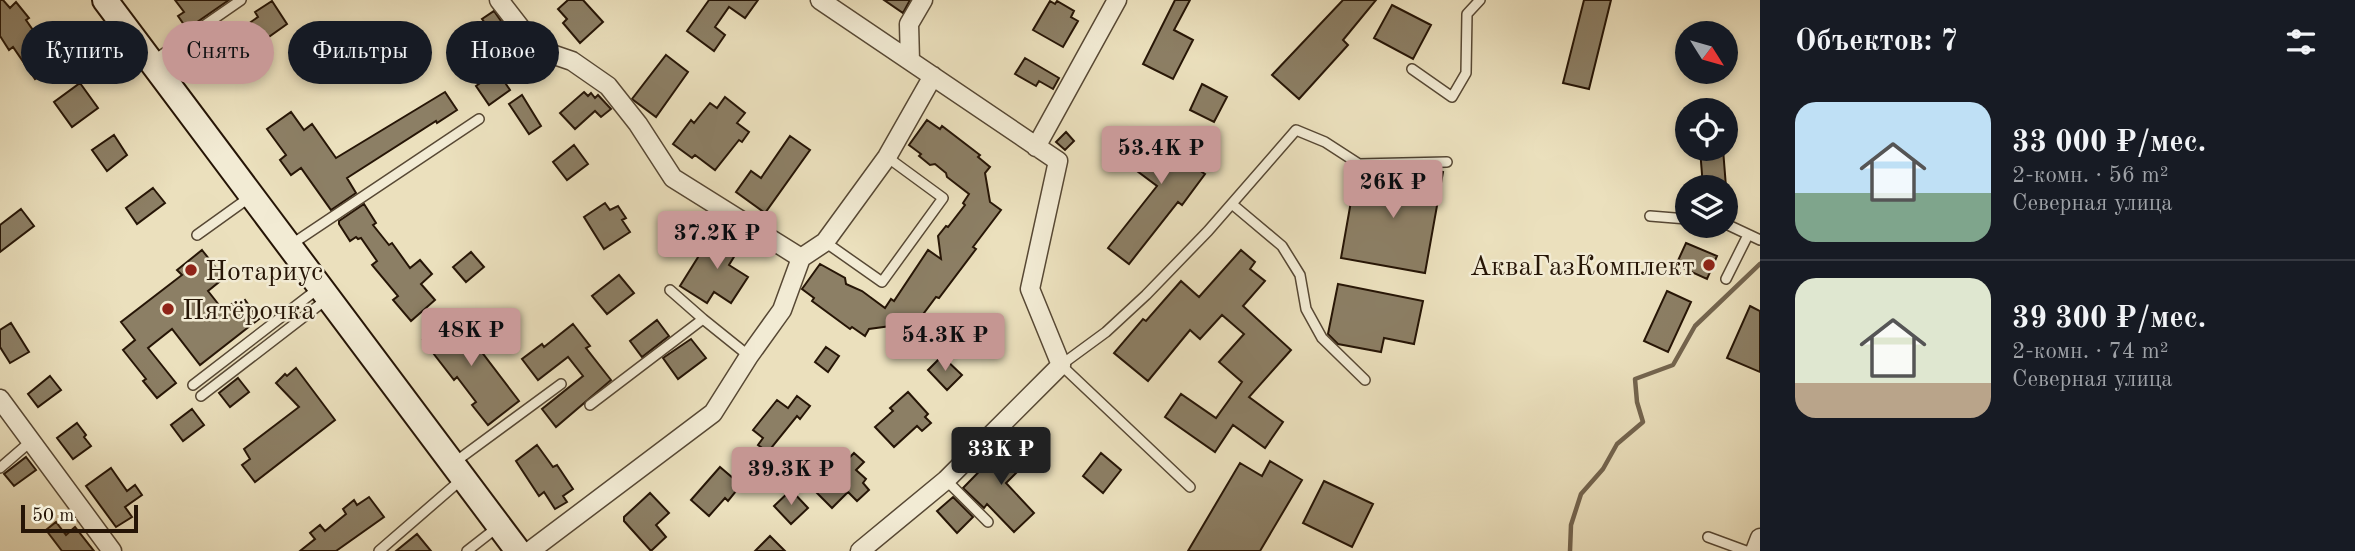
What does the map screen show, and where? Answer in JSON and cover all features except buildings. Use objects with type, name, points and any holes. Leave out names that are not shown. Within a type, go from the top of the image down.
[{"type":"street","points":[[106,0],[517,551]]},
{"type":"street","points":[[499,0],[537,49],[572,61],[608,86],[638,124],[673,178],[801,258]]},
{"type":"street","points":[[820,0],[1058,162],[1030,289],[1061,365],[946,480],[860,551]]},
{"type":"street","points":[[910,61],[909,24],[923,0]]},
{"type":"street","points":[[1036,147],[1117,0]]},
{"type":"street","points":[[530,551],[713,414],[782,310],[801,258],[825,242],[887,157],[933,76]]},
{"type":"street","points":[[0,399],[112,551]]},
{"type":"street","points":[[1755,551],[1760,538]]},
{"type":"lane","points":[[151,62],[241,0]]},
{"type":"lane","points":[[1412,69],[1452,97],[1466,73],[1467,14],[1480,0]]},
{"type":"lane","points":[[289,246],[479,119]]},
{"type":"lane","points":[[1190,487],[1061,365],[1116,323],[1200,240],[1296,130],[1325,142],[1359,164],[1447,162]]},
{"type":"lane","points":[[825,242],[882,282],[943,198],[887,157]]},
{"type":"lane","points":[[197,235],[252,196]]},
{"type":"lane","points":[[1232,204],[1282,246],[1300,275],[1306,309],[1322,338],[1365,380]]},
{"type":"lane","points":[[1650,216],[1675,218]]},
{"type":"lane","points":[[1738,230],[1760,240]]},
{"type":"lane","points":[[1726,279],[1748,235]]},
{"type":"lane","points":[[670,290],[749,356]]},
{"type":"lane","points":[[193,385],[324,293]]},
{"type":"lane","points":[[201,396],[324,293]]},
{"type":"lane","points":[[590,405],[703,319]]},
{"type":"lane","points":[[379,551],[458,471],[561,384]]},
{"type":"lane","points":[[0,468],[30,442]]},
{"type":"lane","points":[[946,480],[988,523]]},
{"type":"lane","points":[[467,551],[499,526]]},
{"type":"lane","points":[[1708,537],[1723,547],[1746,551]]},
{"type":"waterway","points":[[1570,551],[1571,525],[1581,494],[1603,469],[1617,444],[1643,422],[1637,402],[1635,379],[1673,365],[1695,326],[1760,264]]},
{"type":"place","name":"АкваГазКомплект","points":[[1709,265]]},
{"type":"place","name":"Нотариус","points":[[191,270]]},
{"type":"place","name":"Пятёрочка","points":[[168,309]]}]
